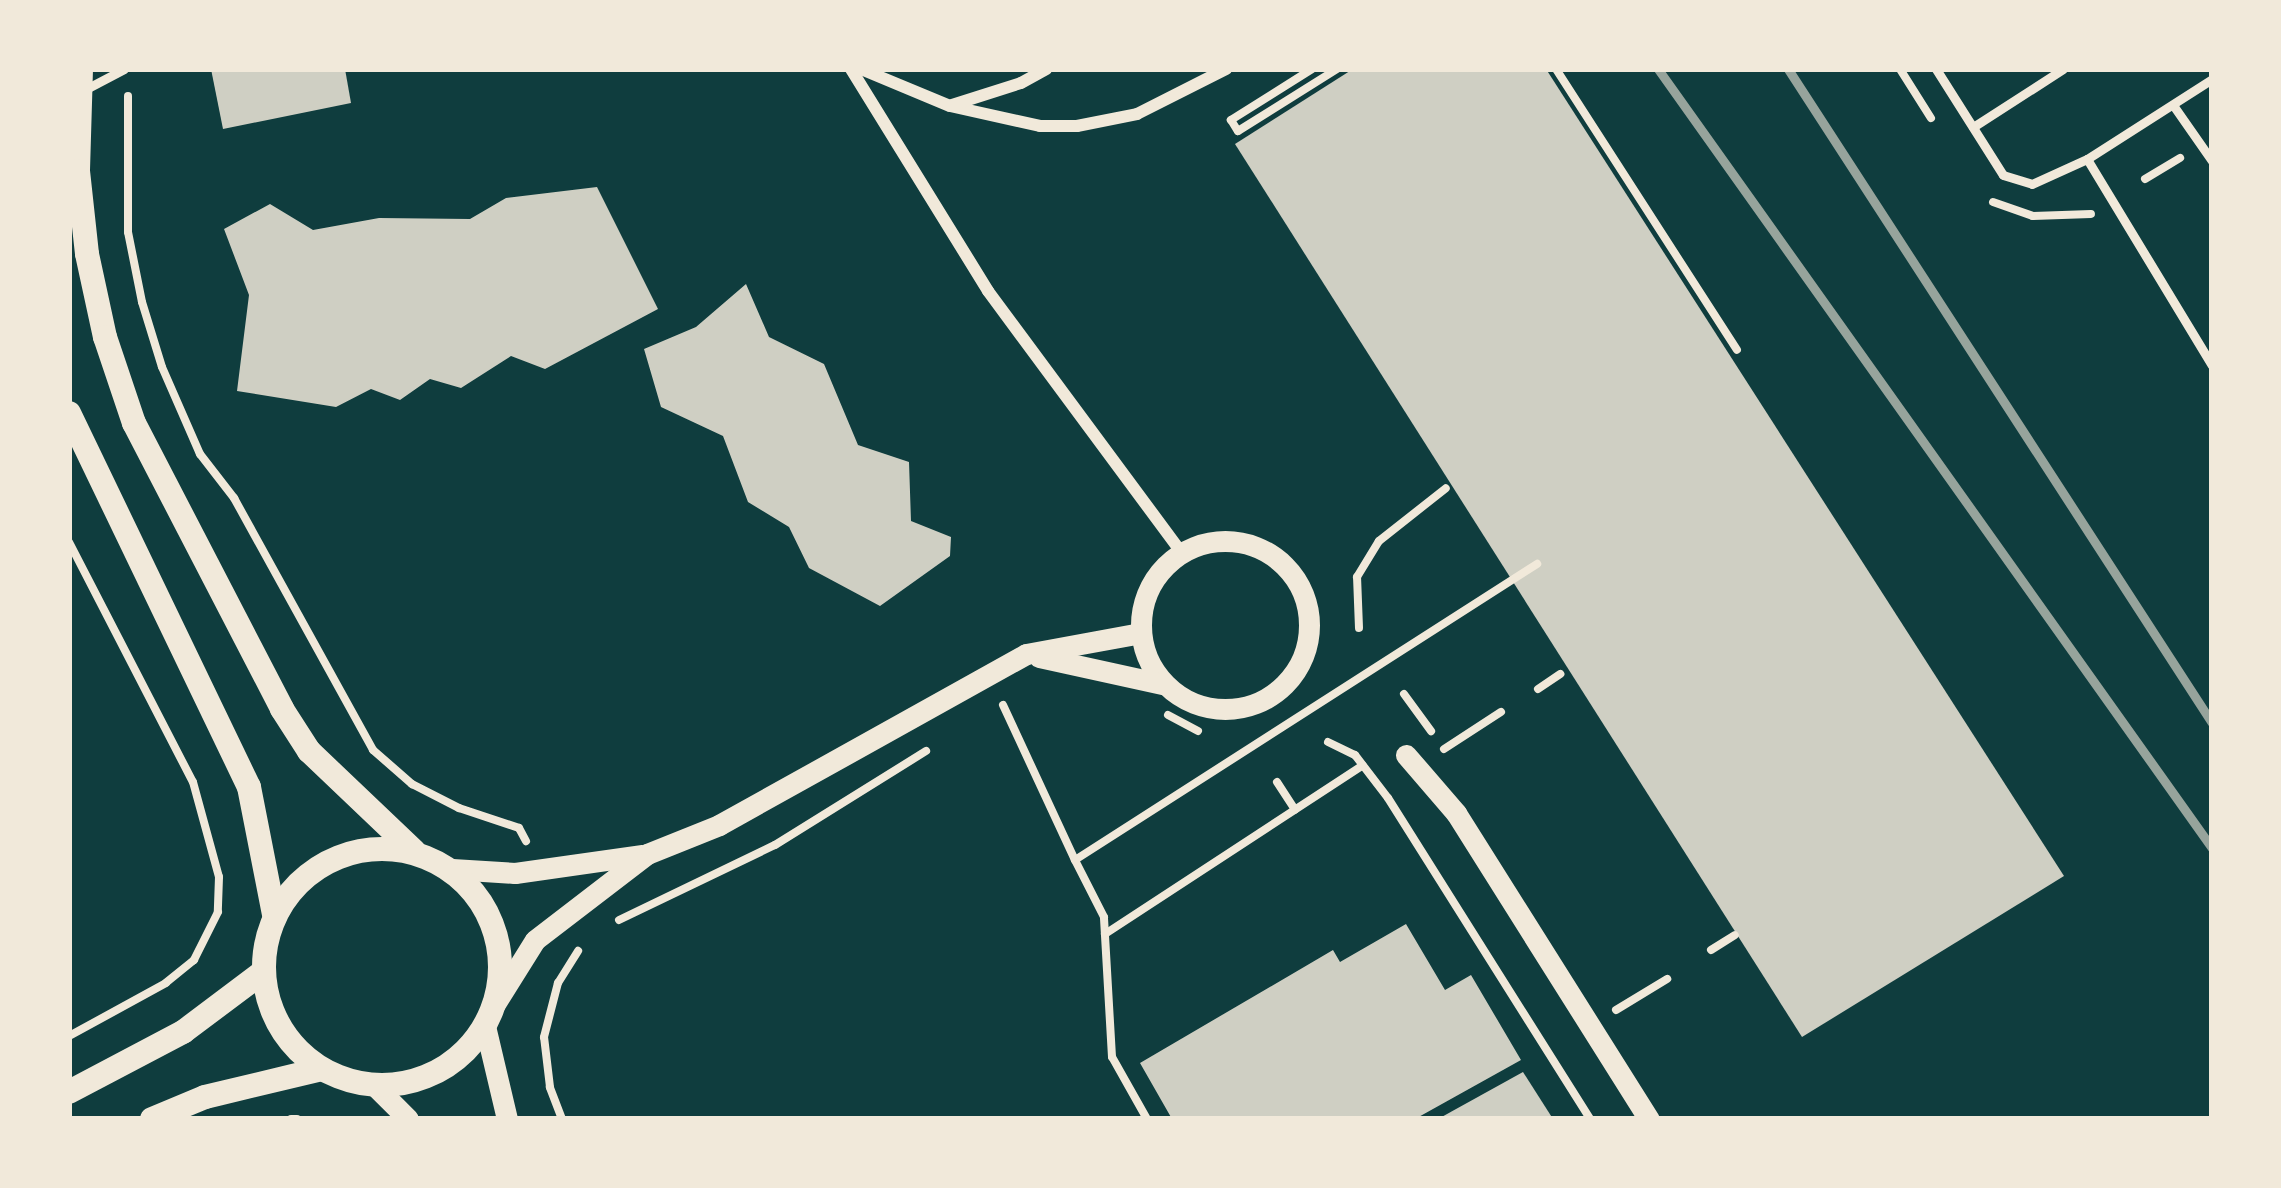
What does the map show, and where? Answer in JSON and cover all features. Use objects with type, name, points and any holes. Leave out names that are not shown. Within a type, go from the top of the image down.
[{"type":"main road","points":[[69,413],[249,787],[274,915],[263,973],[271,1010],[291,1044],[322,1069],[374,1085],[407,1083],[438,1071],[465,1052],[490,1015],[502,967],[496,929],[478,896],[452,869],[414,851],[309,751],[282,710],[134,423],[105,338],[86,254],[78,171],[81,81]]},
{"type":"main road","points":[[274,915],[316,868],[345,853],[414,851]]},
{"type":"main road","points":[[69,1092],[183,1032],[263,973]]},
{"type":"main road","points":[[152,1119],[205,1097],[322,1069]]},
{"type":"street","points":[[851,69],[988,291],[1181,553]]},
{"type":"street","points":[[861,69],[950,106],[1040,126],[1121,119],[1226,69]]},
{"type":"street","points":[[950,106],[1021,83],[1046,69]]},
{"type":"street","points":[[1026,654],[1162,684],[1202,707],[1240,709],[1272,695],[1295,673],[1307,646],[1308,609],[1285,566],[1245,543],[1209,542],[1164,566],[1148,591],[1140,633],[1146,659],[1162,684]]},
{"type":"street","points":[[452,869],[540,869],[647,854],[719,825],[1026,654],[1140,633]]},
{"type":"street","points":[[1406,755],[1456,813],[1649,1119]]},
{"type":"street","points":[[507,1119],[490,1015],[535,940],[647,854]]},
{"type":"street","points":[[374,1085],[408,1119]]},
{"type":"lane","points":[[81,81],[124,69]]},
{"type":"lane","points":[[1936,69],[2003,175],[2032,184],[2087,159],[2212,79]]},
{"type":"lane","points":[[1972,127],[2063,69]]},
{"type":"lane","points":[[2173,105],[2212,161]]},
{"type":"lane","points":[[2087,159],[2212,365]]},
{"type":"path","points":[[1312,69],[1231,120],[1238,131],[1337,69]]},
{"type":"path","points":[[1556,69],[1737,350]]},
{"type":"path","points":[[129,92],[128,232],[162,367],[200,454],[234,498],[374,750],[391,768],[439,799],[519,828],[540,869]]},
{"type":"path","points":[[2145,179],[2184,156]]},
{"type":"path","points":[[1359,628],[1357,577],[1368,559],[1414,509],[1446,488]]},
{"type":"path","points":[[69,542],[193,782],[219,877],[218,912],[194,960],[69,1036]]},
{"type":"path","points":[[1076,860],[1537,564]]},
{"type":"path","points":[[1538,688],[1560,674]]},
{"type":"path","points":[[992,710],[1023,696]]},
{"type":"path","points":[[1003,705],[1104,917],[1112,1057],[1147,1119]]},
{"type":"path","points":[[1154,707],[1198,731]]},
{"type":"path","points":[[1444,748],[1501,712]]},
{"type":"path","points":[[1328,742],[1355,754],[1363,765],[1590,1119]]},
{"type":"path","points":[[610,925],[776,845],[933,746]]},
{"type":"path","points":[[1105,934],[1363,765]]},
{"type":"path","points":[[1277,782],[1294,810]]},
{"type":"path","points":[[564,916],[580,948]]},
{"type":"path","points":[[1711,950],[1735,935]]},
{"type":"path","points":[[562,1119],[550,1087],[544,1037],[558,983],[580,948],[595,936]]},
{"type":"path","points":[[1616,1010],[1667,979]]},
{"type":"building","points":[[211,69],[345,69],[351,103],[223,129]]},
{"type":"building","points":[[1353,69],[1546,69],[2064,876],[1802,1037],[1235,144]]},
{"type":"building","points":[[597,187],[658,309],[545,369],[511,356],[461,388],[430,379],[400,400],[371,389],[336,407],[237,391],[249,295],[224,229],[270,204],[313,230],[379,218],[470,219],[506,198]]},
{"type":"building","points":[[746,284],[769,337],[824,364],[858,445],[909,462],[911,521],[951,537],[950,556],[880,606],[809,568],[789,527],[748,502],[723,436],[661,407],[644,349],[696,327]]},
{"type":"building","points":[[1406,924],[1445,990],[1471,975],[1521,1060],[1415,1119],[1172,1119],[1140,1063],[1333,950],[1340,962]]},
{"type":"building","points":[[1523,1072],[1553,1119],[1438,1119]]},
{"type":"railway","points":[[1658,69],[2212,848]]},
{"type":"railway","points":[[1788,69],[2212,723]]}]
